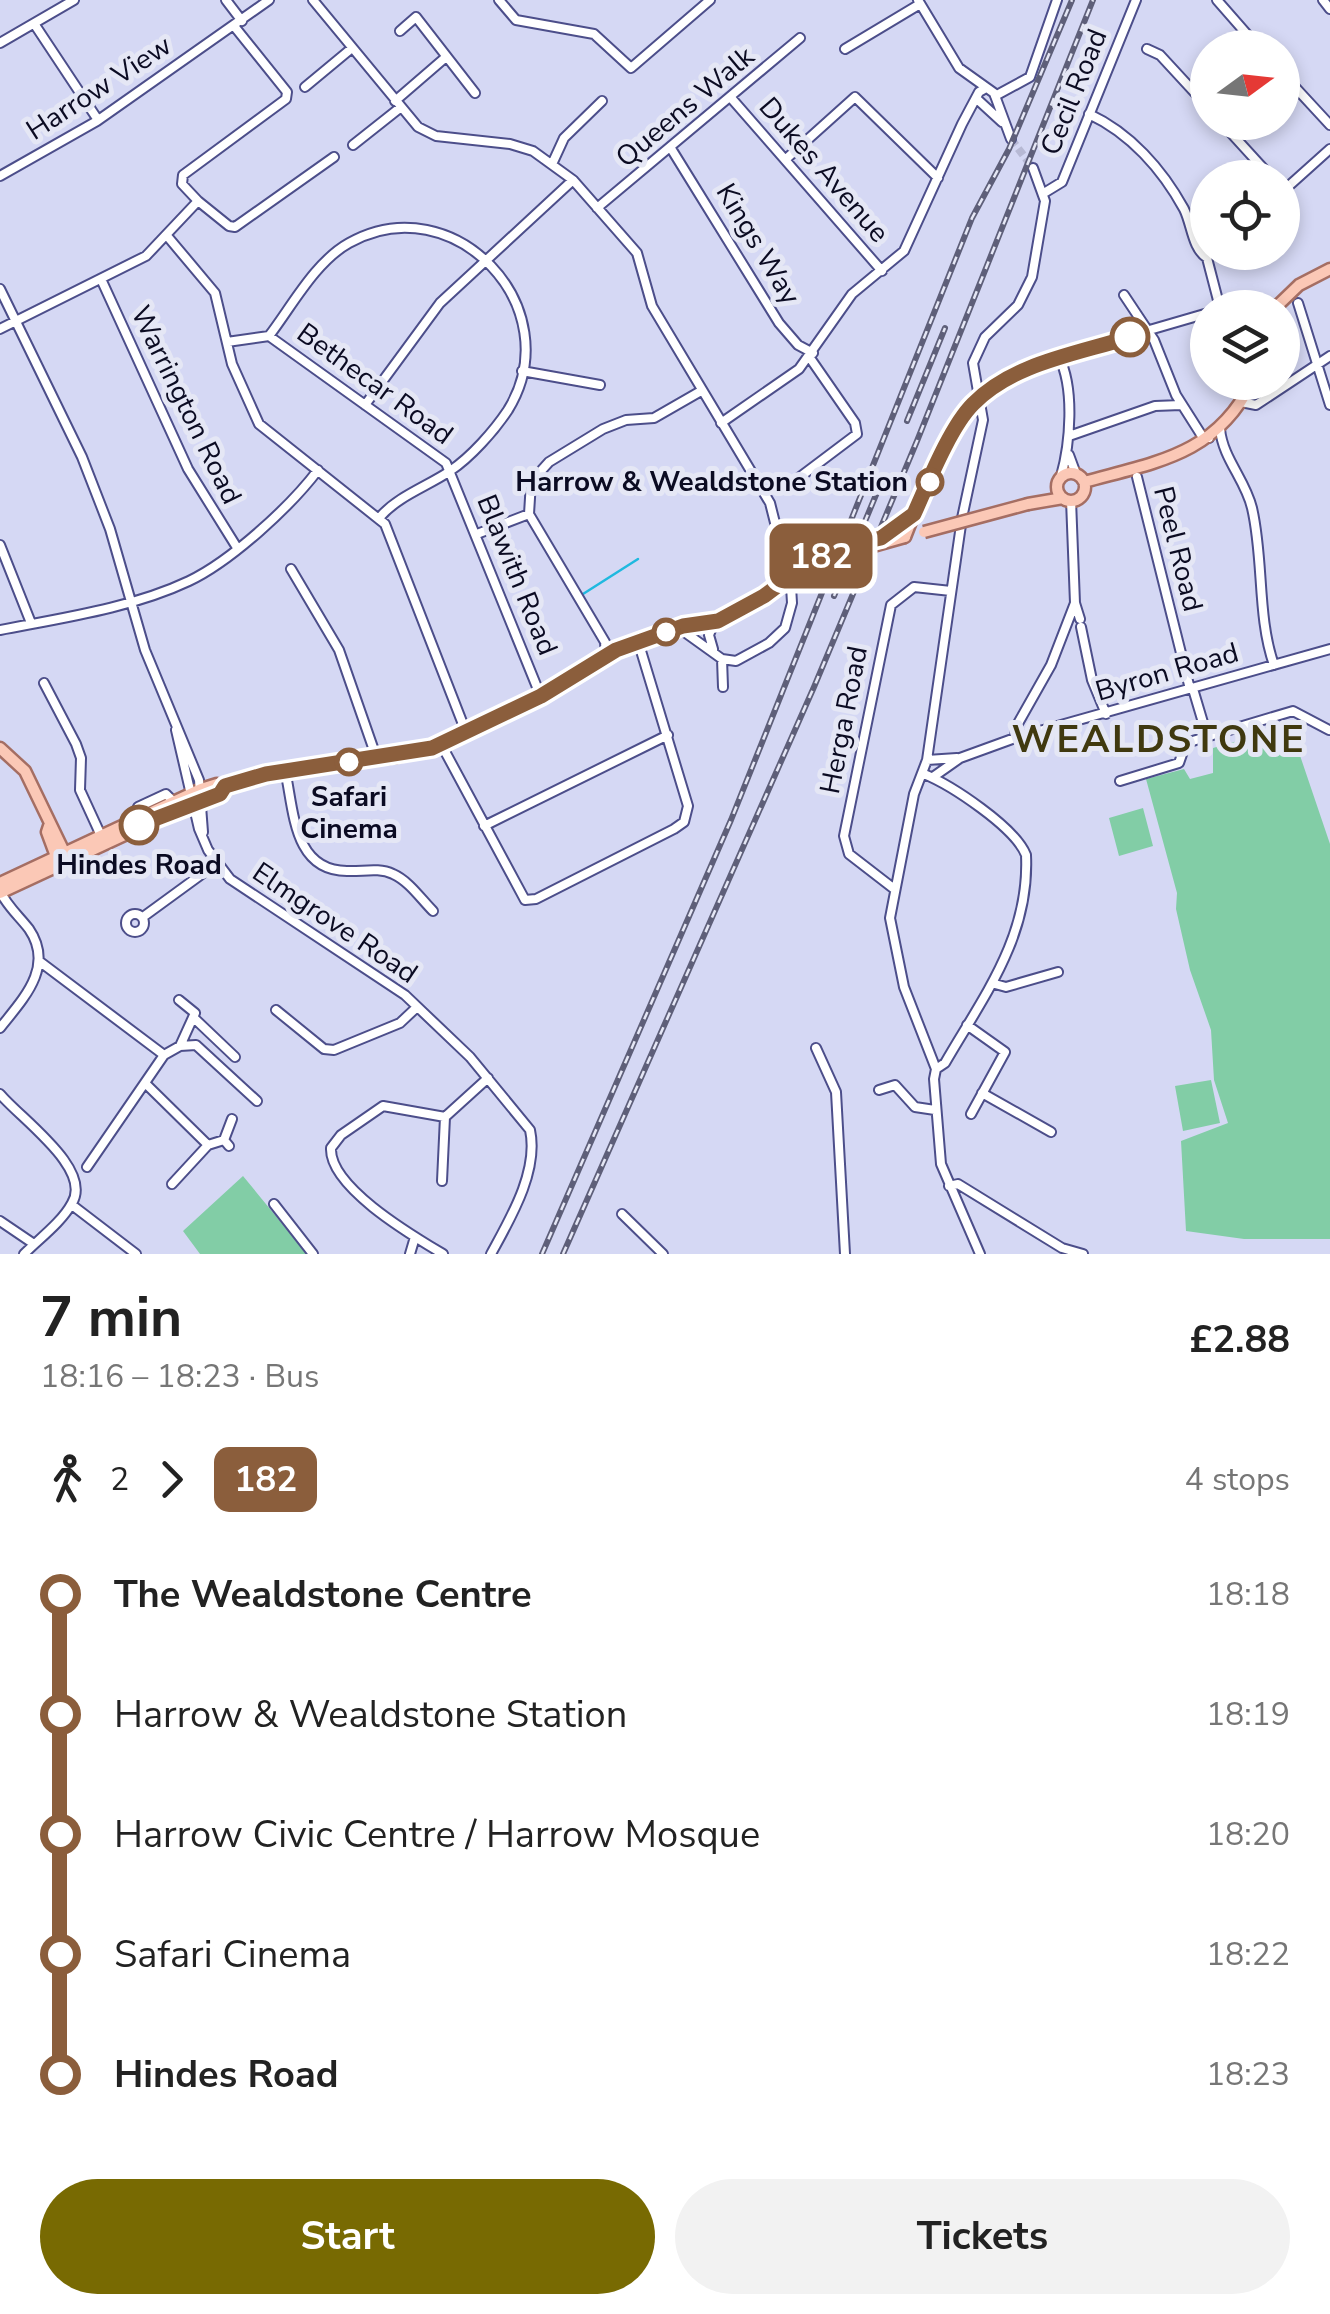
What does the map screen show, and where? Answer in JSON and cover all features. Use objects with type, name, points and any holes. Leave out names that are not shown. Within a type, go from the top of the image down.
[{"type":"main road","points":[[1294,290],[1330,269]]},
{"type":"main road","points":[[1034,502],[1059,481],[1179,451],[1205,439],[1242,402]]},
{"type":"main road","points":[[0,892],[217,784],[225,786],[286,770],[377,759],[441,744],[541,696],[638,641],[716,623],[812,560],[849,554],[1034,502],[1067,499],[1082,494],[1080,478]]},
{"type":"main road","points":[[1059,481],[1067,499]]},
{"type":"main road","points":[[905,537],[912,518]]},
{"type":"main road","points":[[826,555],[832,549],[905,537]]},
{"type":"main road","points":[[0,748],[25,771],[49,826],[47,832],[62,858]]},
{"type":"main road","points":[[102,839],[173,801],[198,796]]},
{"type":"main road","points":[[0,883],[62,858]]},
{"type":"street","points":[[0,43],[74,0]]},
{"type":"street","points":[[226,0],[238,24],[287,92],[286,99],[183,174],[182,184],[228,226],[235,226],[334,157]]},
{"type":"street","name":"Harrow View","points":[[0,176],[98,120],[269,0]]},
{"type":"street","points":[[313,0],[418,127],[436,136],[510,144],[552,162],[573,180],[637,253],[652,306],[770,503],[786,558],[792,603],[785,628],[770,643],[744,658],[719,656],[677,631]]},
{"type":"street","points":[[499,0],[516,20],[594,34],[631,68],[710,0]]},
{"type":"street","points":[[721,423],[811,356],[852,294],[904,251],[968,116],[991,92],[1030,77],[1057,0]]},
{"type":"street","name":"Cecil Road","points":[[1044,193],[1062,182],[1136,0]]},
{"type":"street","points":[[1217,0],[1243,30]]},
{"type":"street","points":[[1322,0],[1330,9]]},
{"type":"street","points":[[845,49],[919,2],[981,103],[1002,122]]},
{"type":"street","points":[[400,30],[416,17],[475,92]]},
{"type":"street","points":[[35,25],[98,120]]},
{"type":"street","name":"Queens Walk","points":[[598,208],[672,150],[800,38]]},
{"type":"street","points":[[305,86],[352,48]]},
{"type":"street","points":[[1147,49],[1160,55],[1190,88]]},
{"type":"street","points":[[352,146],[446,57]]},
{"type":"street","points":[[970,80],[991,92],[1011,139]]},
{"type":"street","points":[[981,103],[991,92]]},
{"type":"street","points":[[1300,93],[1327,122]]},
{"type":"street","points":[[786,160],[855,96],[938,178]]},
{"type":"street","name":"Dukes Avenue","points":[[732,99],[882,271]]},
{"type":"street","points":[[552,162],[564,138],[602,101]]},
{"type":"street","points":[[1089,114],[1126,134],[1162,177],[1190,225]]},
{"type":"street","points":[[1237,140],[1256,160]]},
{"type":"street","points":[[1300,175],[1330,148]]},
{"type":"street","name":"Kings Way","points":[[672,150],[780,324],[811,356],[855,423],[858,434],[788,486]]},
{"type":"street","points":[[980,1254],[949,1186],[938,1150],[936,1069],[904,987],[890,918],[914,794],[929,776],[927,760],[951,590],[982,423],[975,357],[1027,289],[1044,210],[1044,193],[1033,168]]},
{"type":"street","points":[[364,404],[440,303],[573,180]]},
{"type":"street","points":[[0,329],[137,262],[168,237],[198,201]]},
{"type":"street","points":[[227,342],[270,336],[325,262],[348,244],[378,232],[414,228],[450,234],[489,258],[510,286],[521,315],[522,370],[508,408],[451,470],[380,517]]},
{"type":"street","points":[[168,237],[215,293],[227,342],[260,424],[380,517],[466,732]]},
{"type":"street","name":"Warrington Road","points":[[101,280],[188,469],[236,546]]},
{"type":"street","points":[[0,289],[82,457],[115,544],[151,668],[166,695],[198,796]]},
{"type":"street","points":[[1124,296],[1147,332],[1181,405],[1205,439],[1222,449],[1240,476],[1252,508],[1274,665]]},
{"type":"street","points":[[1300,309],[1330,405]]},
{"type":"street","points":[[881,538],[912,518],[963,417],[981,397],[1060,357],[1190,319]]},
{"type":"street","name":"Bethecar Road","points":[[270,336],[451,470]]},
{"type":"street","points":[[1242,402],[1256,406],[1330,356]]},
{"type":"street","points":[[1059,481],[1068,454],[1065,372],[1060,357]]},
{"type":"street","points":[[522,370],[600,385]]},
{"type":"street","points":[[618,650],[604,642],[529,514],[530,482],[549,462],[616,423],[654,418],[701,390]]},
{"type":"street","points":[[1068,436],[1155,406],[1181,405]]},
{"type":"street","points":[[963,417],[982,423]]},
{"type":"street","points":[[1222,426],[1222,449]]},
{"type":"street","points":[[1068,454],[1080,478]]},
{"type":"street","points":[[0,630],[130,601],[202,575],[289,507],[318,470]]},
{"type":"street","name":"Blawith Road","points":[[451,470],[541,696]]},
{"type":"street","name":"Peel Road","points":[[1138,477],[1207,736]]},
{"type":"street","points":[[1067,499],[1075,603],[1092,680],[1106,714]]},
{"type":"street","points":[[477,534],[529,514]]},
{"type":"street","points":[[912,518],[924,532]]},
{"type":"street","points":[[0,544],[31,623]]},
{"type":"street","points":[[291,569],[340,650],[377,759]]},
{"type":"street","name":"Herga Road","points":[[893,888],[849,854],[844,836],[891,605],[914,587],[951,590]]},
{"type":"street","points":[[1015,738],[1016,727],[1051,664],[1075,603]]},
{"type":"street","points":[[716,623],[710,642],[719,656],[722,686]]},
{"type":"street","points":[[441,744],[524,900],[556,889],[684,822],[688,806],[638,641]]},
{"type":"street","points":[[604,642],[604,660]]},
{"type":"street","name":"Byron Road","points":[[929,776],[941,765],[1015,738],[1330,649]]},
{"type":"street","points":[[44,683],[76,744],[81,758],[80,790],[102,839]]},
{"type":"street","points":[[1120,780],[1179,763],[1182,746],[1207,736],[1293,711],[1330,731]]},
{"type":"street","points":[[484,826],[668,734]]},
{"type":"street","points":[[927,760],[941,765],[950,784]]},
{"type":"street","points":[[286,770],[300,841],[309,856],[321,867],[342,872],[391,873],[433,911]]},
{"type":"street","points":[[929,776],[950,784],[1015,837],[1026,856],[1019,920],[995,984],[944,1063],[936,1069]]},
{"type":"street","name":"Elmgrove Road","points":[[198,796],[203,832],[217,863],[246,892],[374,971],[417,1006],[488,1078],[532,1134],[516,1205],[491,1254]]},
{"type":"street","points":[[143,917],[217,863]]},
{"type":"street","points":[[0,892],[31,932],[39,961],[27,994],[0,1028]]},
{"type":"street","points":[[39,961],[164,1054]]},
{"type":"street","points":[[995,984],[1006,987],[1058,972]]},
{"type":"street","points":[[178,1000],[195,1012],[180,1046]]},
{"type":"street","points":[[276,1010],[324,1049],[334,1050],[400,1023],[417,1006]]},
{"type":"street","points":[[195,1019],[235,1057]]},
{"type":"street","points":[[967,1025],[1002,1045],[1004,1052],[971,1114]]},
{"type":"street","points":[[87,1167],[148,1084],[164,1054],[180,1046],[196,1045],[206,1050],[257,1101]]},
{"type":"street","points":[[816,1048],[836,1092],[845,1254]]},
{"type":"street","points":[[442,1181],[445,1117],[488,1078]]},
{"type":"street","points":[[148,1084],[208,1145]]},
{"type":"street","points":[[879,1090],[895,1085],[915,1106],[935,1110]]},
{"type":"street","points":[[982,1093],[1051,1132]]},
{"type":"street","points":[[0,1094],[69,1164],[77,1184],[72,1205],[24,1254]]},
{"type":"street","points":[[443,1254],[375,1209],[334,1166],[331,1148],[341,1136],[383,1106],[445,1117]]},
{"type":"street","points":[[172,1184],[208,1145],[227,1143],[232,1118]]},
{"type":"street","points":[[949,1186],[958,1184],[1062,1248],[1083,1254]]},
{"type":"street","points":[[274,1204],[313,1254]]},
{"type":"street","points":[[72,1205],[136,1254]]},
{"type":"street","points":[[622,1214],[663,1254]]},
{"type":"street","points":[[0,1221],[34,1244]]},
{"type":"street","points":[[410,1254],[415,1237]]},
{"type":"green space","points":[[1290,726],[1330,844],[1330,1239],[1244,1239],[1186,1231],[1181,1141],[1228,1123],[1214,1080],[1211,1030],[1190,970],[1176,909],[1177,893],[1146,779],[1184,769],[1190,779],[1213,773],[1213,748]]},
{"type":"green space","points":[[1143,808],[1153,846],[1119,856],[1109,818]]},
{"type":"green space","points":[[1211,1080],[1220,1123],[1183,1131],[1175,1086]]},
{"type":"green space","points":[[243,1176],[307,1254],[200,1254],[183,1231]]},
{"type":"waterway","points":[[583,594],[638,559]]},
{"type":"tunnel","points":[[1011,139],[1033,168]]},
{"type":"railway","points":[[542,1254],[731,820],[972,218],[1009,149],[1072,0]]},
{"type":"railway","points":[[563,1254],[814,687],[1093,0]]},
{"type":"railway","points":[[907,421],[945,328]]},
{"type":"railway","points":[[834,596],[878,490]]},
{"type":"bus line","name":"182","points":[[139,825],[220,794],[225,786],[266,774],[396,757],[441,744],[541,696],[616,650],[647,637],[718,621],[740,611],[832,549],[881,538],[903,524],[914,514],[963,417],[981,397],[1038,364],[1130,337]]},
{"type":"place","name":"Harrow & Wealdstone Station","points":[[930,482]]},
{"type":"place","name":"Safari Cinema","points":[[349,762]]},
{"type":"place","name":"Hindes Road","points":[[139,825]]},
{"type":"district","name":"WEALDSTONE","points":[[1159,739]]}]
